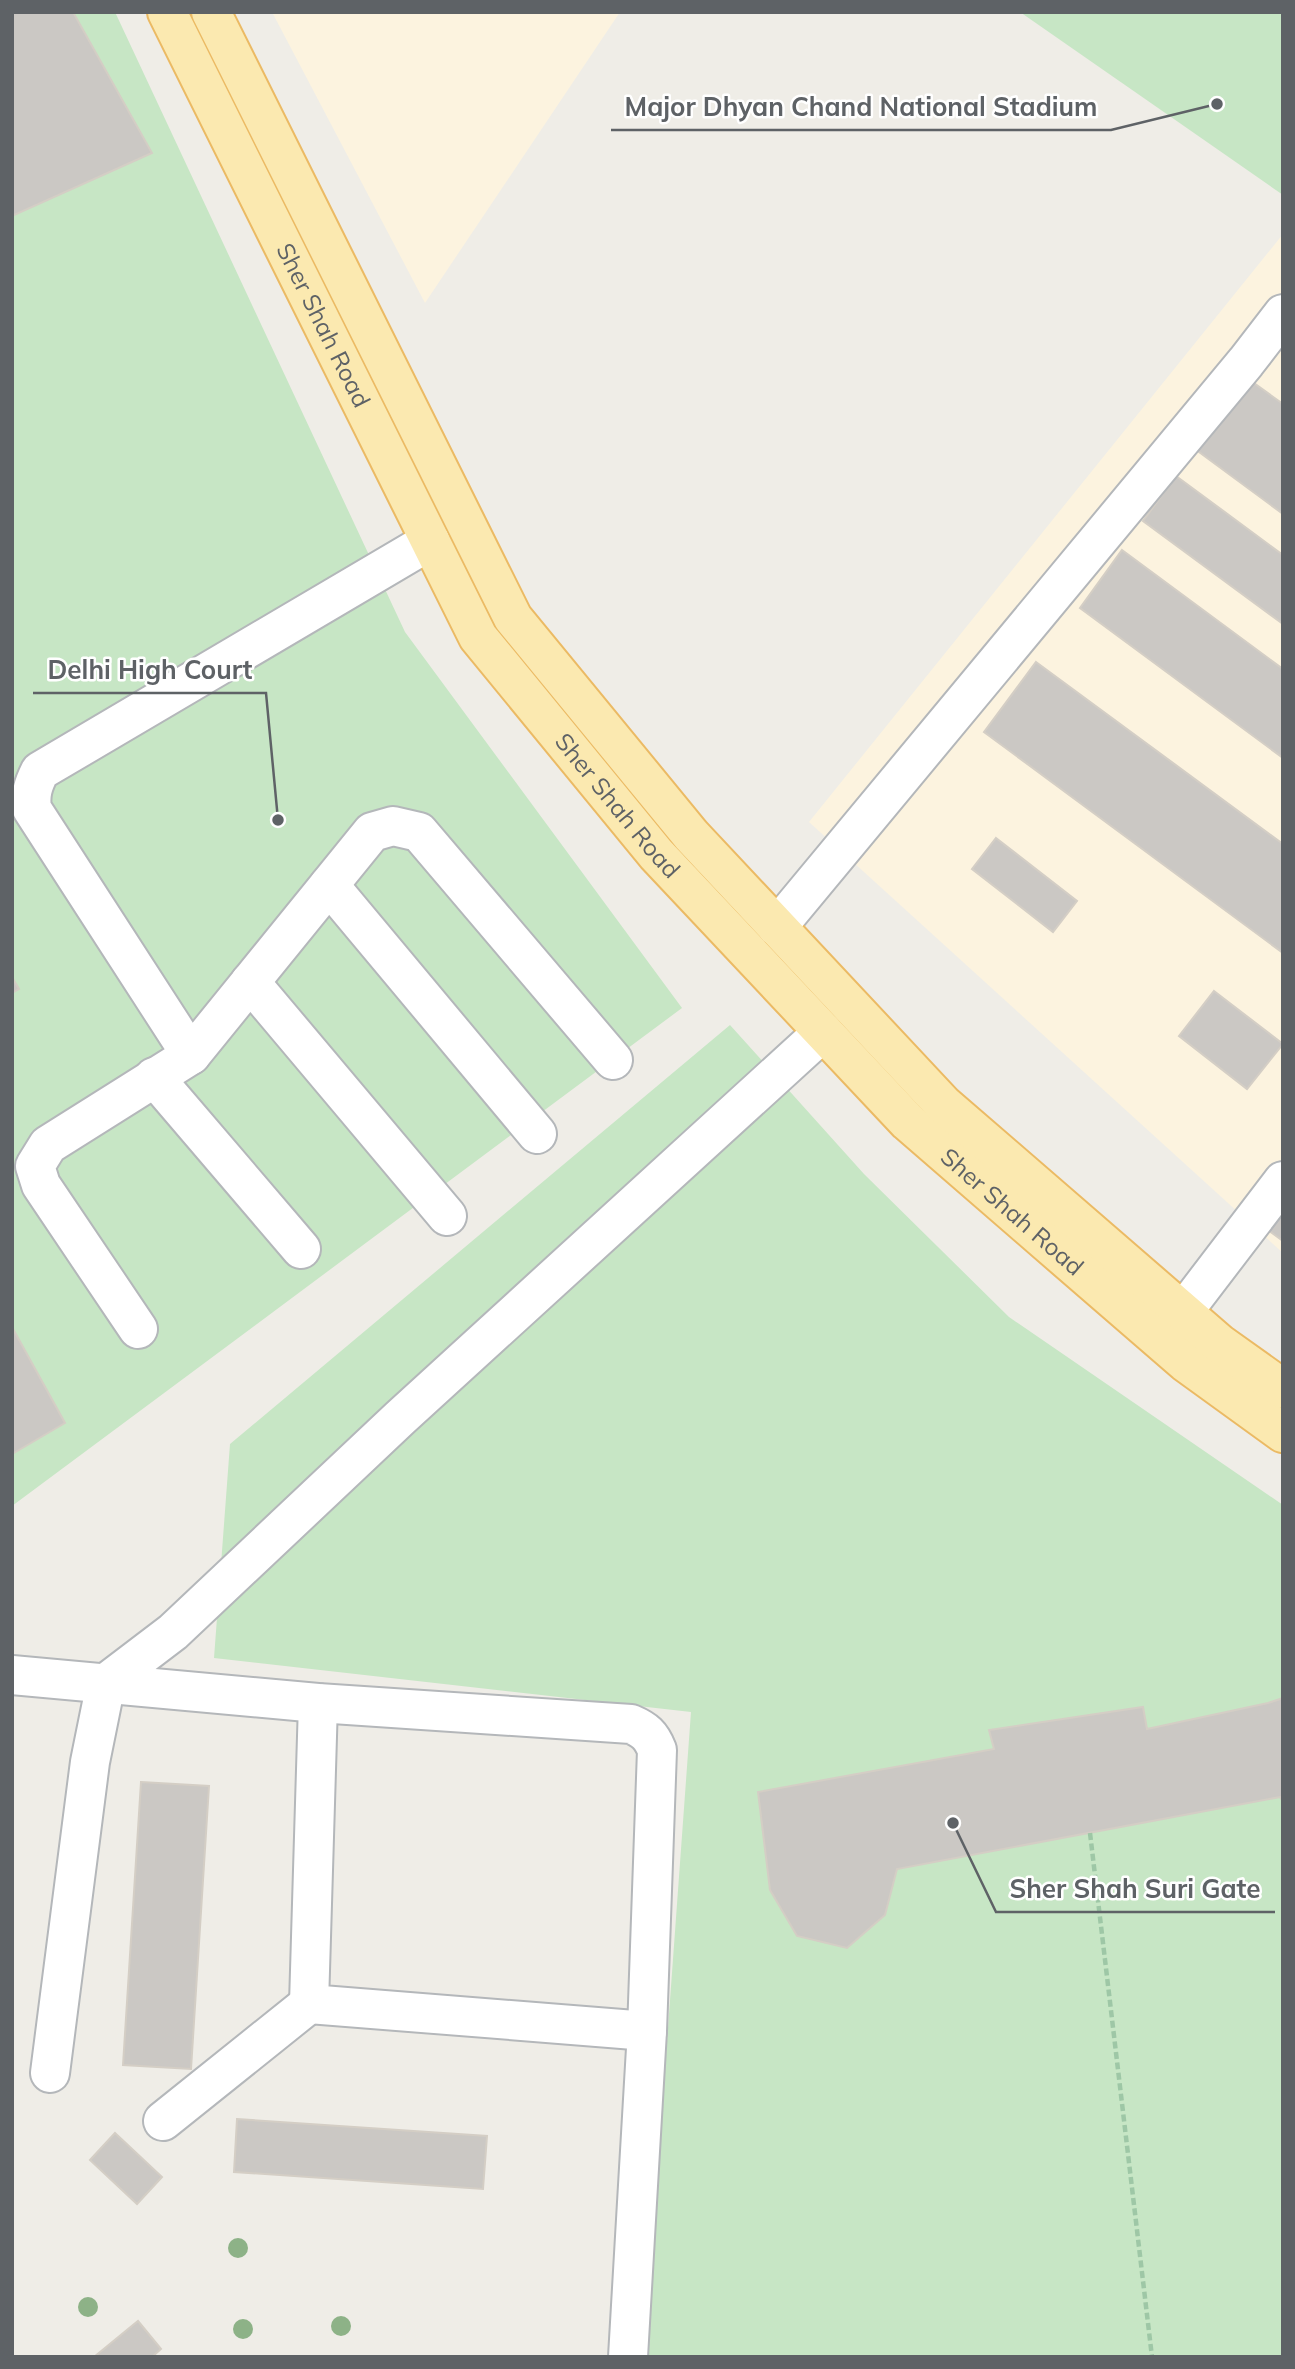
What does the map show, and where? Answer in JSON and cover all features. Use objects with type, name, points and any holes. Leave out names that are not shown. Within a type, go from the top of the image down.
[{"type":"main road","name":"Sher Shah Road","points":[[167,12],[478,637],[656,854],[908,1122],[1185,1362],[1283,1433]]},
{"type":"main road","name":"Sher Shah Road","points":[[211,12],[513,618],[691,835],[943,1104],[1220,1344],[1283,1389]]},
{"type":"street","points":[[777,927],[1283,314]]},
{"type":"street","points":[[191,1055],[32,810],[30,797],[36,778],[40,771],[430,541]]},
{"type":"street","points":[[138,1329],[41,1185],[35,1166],[48,1145],[191,1055],[372,832],[393,827],[419,832],[612,1060]]},
{"type":"street","points":[[329,886],[537,1134]]},
{"type":"street","points":[[250,982],[447,1216]]},
{"type":"street","points":[[50,2073],[90,1762],[106,1683],[173,1632],[410,1408],[823,1032]]},
{"type":"street","points":[[154,1077],[301,1249]]},
{"type":"street","points":[[1183,1312],[1283,1181]]},
{"type":"street","points":[[12,1675],[318,1703],[631,1724],[644,1730],[652,1738],[657,1750],[647,2031],[628,2357]]},
{"type":"street","points":[[309,2004],[318,1703]]},
{"type":"street","points":[[163,2121],[309,2004],[647,2031]]},
{"type":"path","points":[[1090,1833],[1152,2357]]},
{"type":"shaded area","points":[[272,12],[620,12],[425,303]]},
{"type":"shaded area","points":[[1283,234],[1283,1253],[809,822]]},
{"type":"green space","points":[[12,12],[115,12],[405,632],[682,1008],[12,1506]]},
{"type":"green space","points":[[1020,12],[1283,12],[1283,195]]},
{"type":"green space","points":[[730,1025],[864,1174],[1009,1317],[1283,1505],[1283,2357],[644,2357],[691,1712],[214,1658],[230,1444]]},
{"type":"building","points":[[12,12],[73,12],[152,153],[12,216]]},
{"type":"building","points":[[1247,378],[1283,404],[1283,514],[1195,449]]},
{"type":"building","points":[[1176,476],[1283,555],[1283,624],[1143,521]]},
{"type":"building","points":[[1122,550],[1283,669],[1283,758],[1080,608]]},
{"type":"building","points":[[1036,662],[1283,844],[1283,953],[984,732]]},
{"type":"building","points":[[996,838],[1077,901],[1053,932],[972,869]]},
{"type":"building","points":[[12,977],[19,989],[12,993]]},
{"type":"building","points":[[1214,991],[1283,1044],[1247,1089],[1179,1036]]},
{"type":"building","points":[[1283,1204],[1283,1241],[1265,1228]]},
{"type":"building","points":[[12,1327],[65,1423],[12,1454]]},
{"type":"building","points":[[1283,1698],[1283,1802],[1280,1797],[897,1869],[885,1915],[847,1948],[797,1936],[770,1890],[758,1792],[994,1749],[989,1730],[1143,1707],[1147,1729]]},
{"type":"building","points":[[141,1782],[209,1786],[191,2069],[123,2065]]},
{"type":"building","points":[[237,2119],[487,2136],[483,2189],[234,2172]]},
{"type":"building","points":[[115,2133],[162,2177],[137,2204],[90,2160]]},
{"type":"building","points":[[138,2321],[161,2349],[152,2357],[94,2357]]},
{"type":"place","name":"Major Dhyan Chand National Stadium","points":[[1217,104]]},
{"type":"place","name":"Delhi High Court","points":[[278,820]]},
{"type":"place","name":"Sher Shah Suri Gate","points":[[953,1823]]}]
